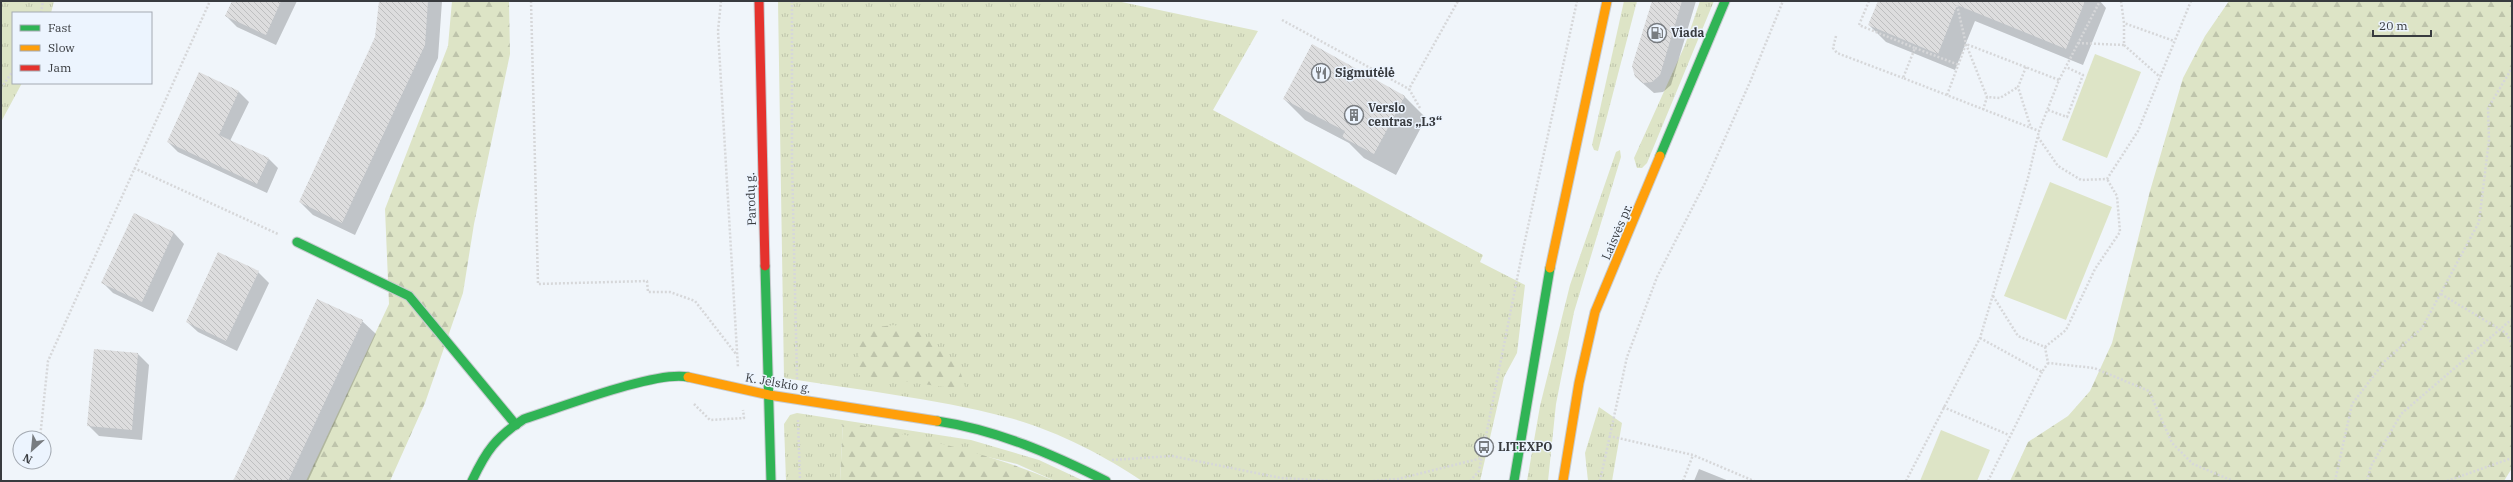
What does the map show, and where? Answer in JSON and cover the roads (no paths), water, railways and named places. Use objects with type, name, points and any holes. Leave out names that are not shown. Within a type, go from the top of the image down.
[{"type":"street","name":"Parodų g.","points":[[760,1],[759,66],[771,481]]},
{"type":"street","points":[[1514,481],[1550,264],[1607,1]]},
{"type":"street","name":"Laisvės pr.","points":[[1564,481],[1580,382],[1595,312],[1725,1]]},
{"type":"street","points":[[297,242],[409,296],[516,425]]},
{"type":"street","name":"K. Jelskio g.","points":[[472,481],[484,455],[494,442],[524,419],[654,379],[678,375],[769,395],[957,424],[993,433],[1056,456],[1106,481]]},
{"type":"place","name":"Viada","points":[[1657,33]]},
{"type":"place","name":"Sigmutėlė","points":[[1321,73]]},
{"type":"place","name":"Verslo centras „L3“","points":[[1354,115]]},
{"type":"place","name":"LITEXPO","points":[[1484,447]]}]
